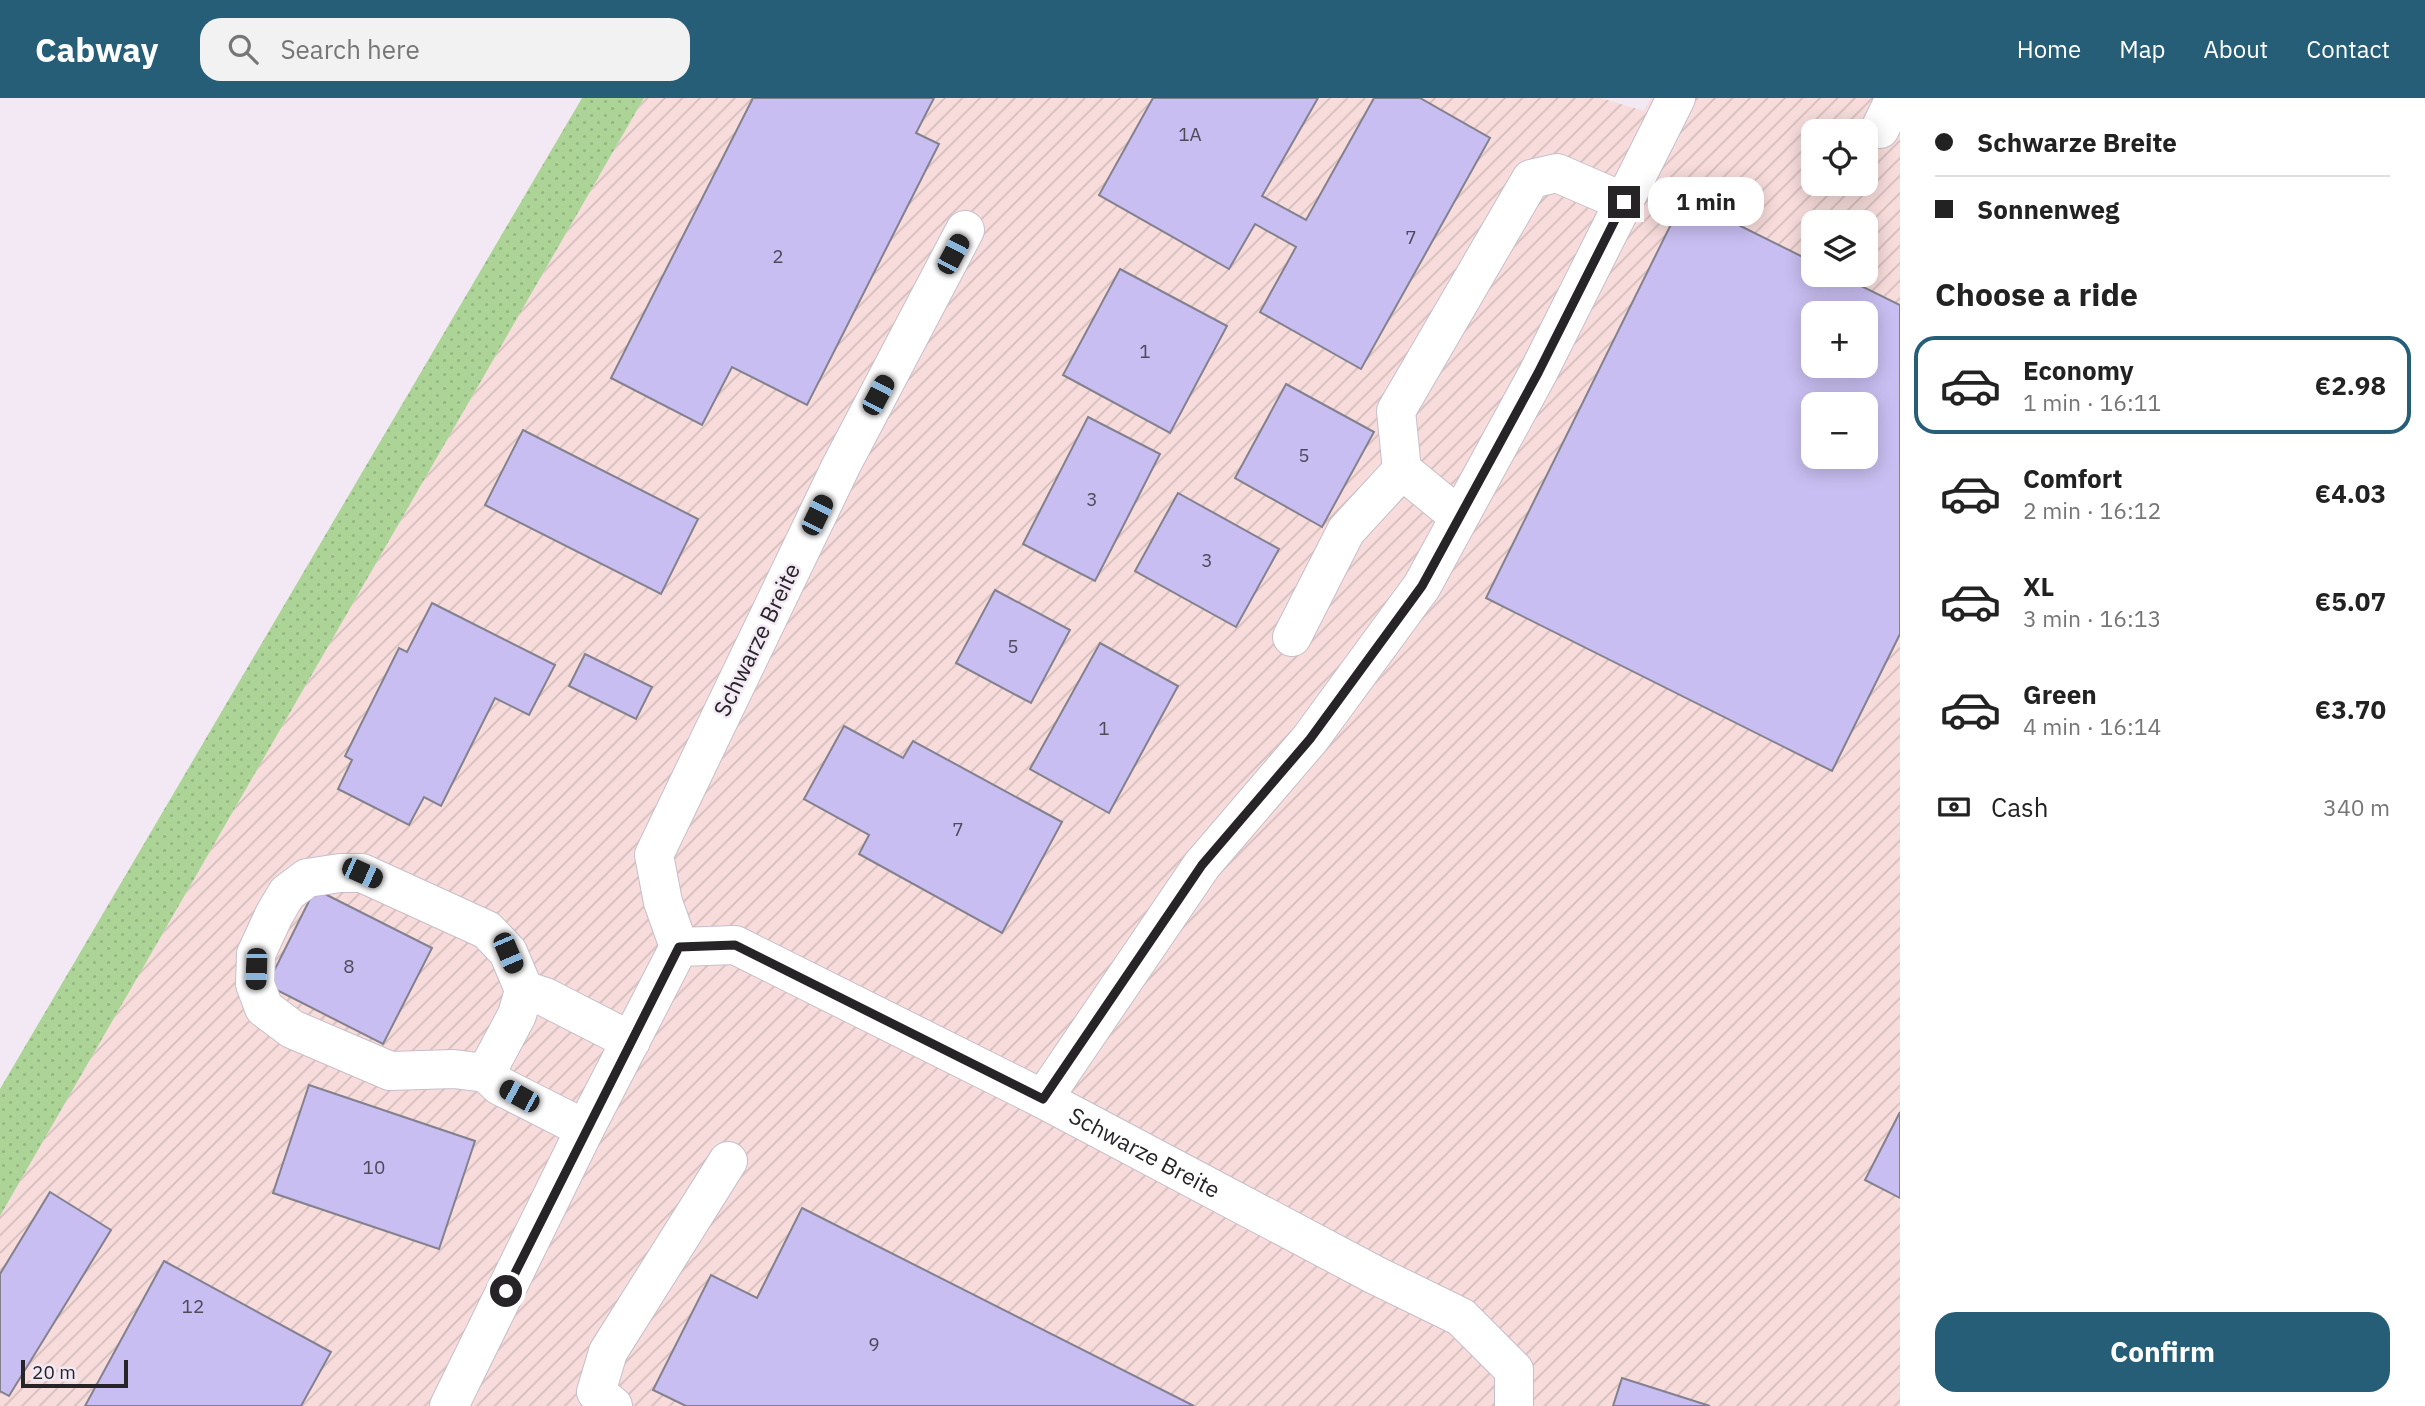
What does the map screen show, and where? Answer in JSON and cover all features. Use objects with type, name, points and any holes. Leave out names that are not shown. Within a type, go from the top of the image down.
[{"type":"street","points":[[1043,1099],[1202,865],[1310,739],[1422,586],[1538,373],[1676,98]]},
{"type":"street","points":[[1446,506],[1402,470],[1396,411],[1531,178],[1557,173],[1624,202]]},
{"type":"street","name":"Schwarze Breite","points":[[965,230],[841,466],[654,855],[663,902],[679,947],[735,945],[1043,1099],[1375,1275],[1461,1317],[1514,1388]]},
{"type":"street","points":[[1292,637],[1346,531],[1402,470]]},
{"type":"street","points":[[486,1073],[517,1015],[524,990],[508,953],[487,930],[362,873],[307,878],[287,893],[256,954],[255,984],[264,1008],[292,1029],[390,1071],[454,1069],[486,1073],[500,1086],[585,1129]]},
{"type":"street","points":[[449,1406],[585,1129],[679,947]]},
{"type":"street","points":[[524,990],[545,997],[631,1041]]},
{"type":"street","points":[[613,1406],[596,1392],[608,1352],[728,1161]]},
{"type":"shaded area","points":[[644,98],[1601,98],[1644,111],[1651,98],[1900,98],[1900,1406],[0,1406],[0,1216]]},
{"type":"green space","points":[[582,98],[644,98],[0,1216],[0,1089]]},
{"type":"building","points":[[753,98],[934,98],[916,133],[939,144],[807,405],[732,367],[702,425],[611,378]]},
{"type":"building","points":[[1153,98],[1318,98],[1262,196],[1306,220],[1374,98],[1420,98],[1490,138],[1361,369],[1260,312],[1296,247],[1255,224],[1229,269],[1099,195]]},
{"type":"building","points":[[1684,198],[1801,256],[1801,287],[1863,287],[1900,305],[1900,634],[1832,771],[1486,598]]},
{"type":"building","points":[[1120,269],[1227,326],[1170,433],[1063,375]]},
{"type":"building","points":[[1286,384],[1374,432],[1322,527],[1235,478]]},
{"type":"building","points":[[1088,417],[1160,454],[1095,581],[1023,544]]},
{"type":"building","points":[[523,430],[698,519],[661,594],[485,505]]},
{"type":"building","points":[[1178,493],[1279,549],[1236,627],[1135,571]]},
{"type":"building","points":[[995,590],[1070,630],[1031,703],[956,663]]},
{"type":"building","points":[[432,603],[555,665],[529,715],[495,698],[441,806],[424,797],[409,825],[338,789],[352,760],[345,756],[399,648],[407,652]]},
{"type":"building","points":[[1100,643],[1178,686],[1109,813],[1030,769]]},
{"type":"building","points":[[585,654],[652,687],[636,719],[569,686]]},
{"type":"building","points":[[844,726],[903,758],[913,741],[1062,822],[1002,933],[859,854],[869,835],[804,799]]},
{"type":"building","points":[[315,889],[432,948],[383,1044],[267,985]]},
{"type":"building","points":[[309,1085],[475,1141],[439,1249],[273,1193]]},
{"type":"building","points":[[1900,1112],[1900,1198],[1865,1180]]},
{"type":"building","points":[[50,1192],[111,1230],[9,1396],[0,1391],[0,1274]]},
{"type":"building","points":[[802,1208],[1194,1406],[686,1406],[653,1390],[711,1275],[757,1298]]},
{"type":"building","points":[[164,1261],[331,1352],[301,1406],[85,1406]]},
{"type":"building","points":[[1622,1378],[1710,1406],[1613,1406]]},
{"type":"route","points":[[506,1291],[585,1129],[679,947],[735,945],[1043,1099],[1202,865],[1310,739],[1422,586],[1538,373],[1624,202]]}]
